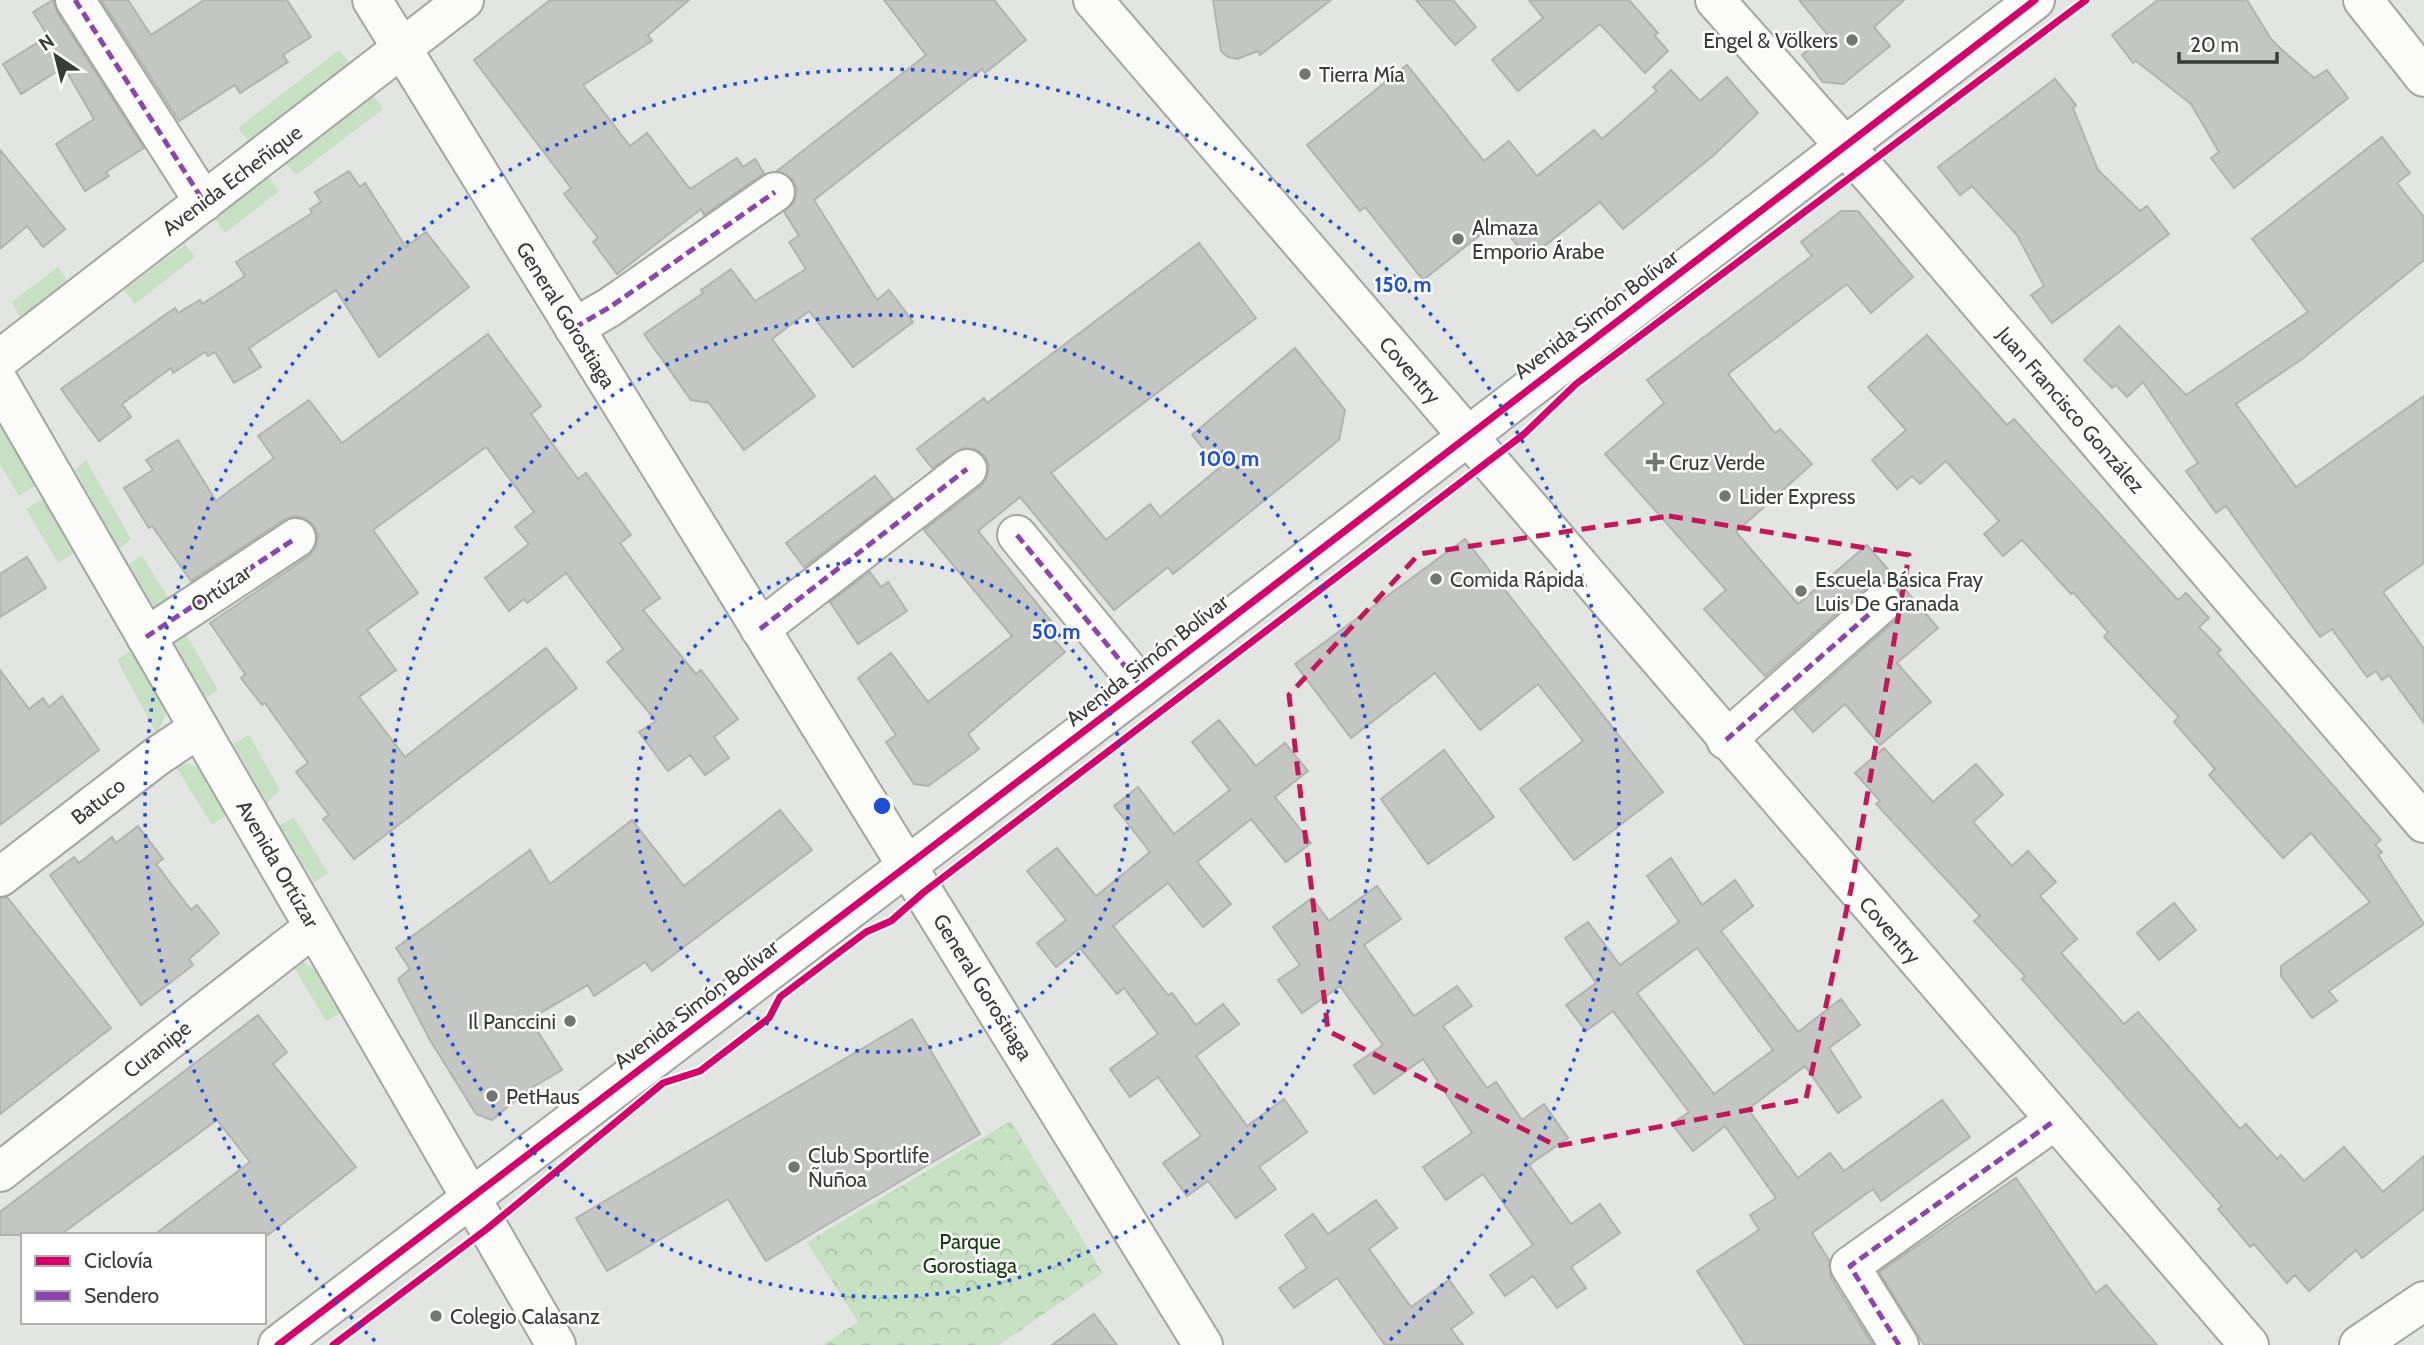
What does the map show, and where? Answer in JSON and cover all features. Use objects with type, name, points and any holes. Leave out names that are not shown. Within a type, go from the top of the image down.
[{"type":"street","points":[[75,0],[204,202]]},
{"type":"street","name":"General Gorostiaga","points":[[372,0],[1203,1345]]},
{"type":"street","name":"Avenida Echeñique","points":[[0,359],[464,0]]},
{"type":"street","name":"Coventry","points":[[1093,0],[1726,740],[2249,1345]]},
{"type":"street","name":"Juan Francisco González","points":[[1715,0],[2424,823]]},
{"type":"street","name":"Avenida Simón Bolívar","points":[[278,1345],[1142,687],[1466,435],[2035,0]]},
{"type":"street","points":[[2363,0],[2424,77]]},
{"type":"street","points":[[573,328],[610,307],[775,192]]},
{"type":"street","name":"Avenida Ortúzar","points":[[0,384],[556,1345]]},
{"type":"street","points":[[760,629],[967,469]]},
{"type":"street","points":[[1017,535],[1142,687]]},
{"type":"street","name":"Ortúzar","points":[[146,638],[296,538]]},
{"type":"street","points":[[1726,740],[1882,603]]},
{"type":"street","name":"Batuco","points":[[0,877],[156,757],[199,728]]},
{"type":"street","name":"Curanipe","points":[[0,1172],[314,928]]},
{"type":"street","points":[[1899,1345],[1850,1266],[2054,1121]]},
{"type":"street","points":[[2359,1345],[2424,1301]]},
{"type":"highlighted area","points":[[1669,516],[1909,555],[1851,889],[1806,1099],[1557,1146],[1328,1031],[1289,695],[1419,554]]},
{"type":"green space","points":[[339,50],[350,64],[249,142],[238,128]]},
{"type":"green space","points":[[374,96],[383,109],[296,175],[286,163]]},
{"type":"green space","points":[[269,177],[279,191],[225,233],[214,218]]},
{"type":"green space","points":[[185,244],[195,257],[135,304],[124,290]]},
{"type":"green space","points":[[58,267],[68,282],[21,319],[12,302]]},
{"type":"green space","points":[[0,422],[36,485],[19,496],[0,464]]},
{"type":"green space","points":[[86,460],[131,539],[119,549],[75,470]]},
{"type":"green space","points":[[44,498],[76,552],[58,563],[26,509]]},
{"type":"green space","points":[[142,556],[175,608],[160,618],[127,565]]},
{"type":"green space","points":[[181,625],[218,690],[205,698],[168,633]]},
{"type":"green space","points":[[131,651],[166,713],[157,734],[117,660]]},
{"type":"green space","points":[[249,735],[280,790],[267,803],[233,744]]},
{"type":"green space","points":[[191,764],[202,770],[227,814],[212,825],[175,765]]},
{"type":"green space","points":[[294,817],[328,873],[314,882],[279,826]]},
{"type":"green space","points":[[303,962],[320,973],[342,1013],[326,1021],[295,969]]},
{"type":"green space","name":"Parque Gorostiaga","points":[[1011,1121],[1103,1273],[999,1345],[823,1345],[858,1322],[807,1242]]},
{"type":"building","points":[[53,0],[57,12],[144,148],[106,172],[109,176],[85,191],[56,144],[94,119],[64,67],[21,94],[3,64],[48,36],[33,12]]},
{"type":"building","points":[[101,0],[128,0],[151,35],[204,0],[287,0],[311,37],[283,55],[288,62],[240,93],[235,85],[179,121]]},
{"type":"building","points":[[550,0],[689,0],[648,35],[652,41],[583,85],[630,146],[647,133],[690,189],[737,158],[743,167],[755,159],[764,173],[704,215],[701,209],[617,274],[593,242],[598,238],[564,194],[571,188],[474,60]]},
{"type":"building","points":[[884,0],[994,0],[1026,40],[985,73],[982,69],[814,200],[877,300],[889,290],[913,322],[853,367],[809,311],[772,339],[815,396],[744,450],[709,403],[691,400],[644,334],[703,293],[701,290],[731,269],[755,301],[806,269],[789,242],[799,236],[784,212],[794,202],[797,189],[792,179],[777,171],[926,55]]},
{"type":"building","points":[[1213,0],[1331,0],[1260,55],[1258,51],[1237,59],[1228,57],[1221,51]]},
{"type":"building","points":[[1416,0],[1453,0],[1476,27],[1455,45]]},
{"type":"building","points":[[1529,0],[1629,0],[1658,33],[1654,35],[1668,51],[1645,73],[1600,24],[1518,91],[1492,60],[1543,18]]},
{"type":"building","name":"Engel & Völkers","points":[[1799,0],[1904,0],[1874,27],[1890,46],[1843,84],[1823,82],[1802,55],[1827,34]]},
{"type":"building","points":[[2158,0],[2247,0],[2271,39],[2280,48],[2314,78],[2327,70],[2348,98],[2234,188],[2211,158],[2219,152],[2191,104],[2136,61],[2133,63],[2112,35]]},
{"type":"building","points":[[1407,65],[1484,161],[1509,141],[1537,176],[1594,130],[1602,139],[1657,91],[1653,87],[1671,70],[1700,101],[1727,77],[1758,113],[1714,155],[1623,229],[1600,202],[1528,259],[1498,221],[1423,280],[1365,207],[1360,211],[1307,145]]},
{"type":"building","points":[[2055,79],[2076,105],[2073,108],[2098,170],[2140,211],[2147,206],[2169,234],[2052,323],[2031,295],[2044,286],[2017,235],[1972,186],[1960,195],[1938,167]]},
{"type":"building","points":[[2382,137],[2410,173],[2397,183],[2424,217],[2424,260],[2302,359],[2236,404],[2296,487],[2424,396],[2424,563],[2383,592],[2424,649],[2424,723],[2389,675],[2382,680],[2376,671],[2367,677],[2332,629],[2320,637],[2226,506],[2216,513],[2186,471],[2198,463],[2143,382],[2127,397],[2116,385],[2112,388],[2084,360],[2119,326],[2186,395],[2308,312],[2252,239]]},
{"type":"building","points":[[0,150],[65,229],[43,247],[27,226],[0,249]]},
{"type":"building","points":[[349,171],[360,187],[365,183],[406,247],[426,232],[469,287],[379,357],[336,290],[249,348],[261,367],[234,383],[215,352],[208,356],[205,352],[173,373],[171,368],[122,404],[131,417],[99,441],[61,389],[175,308],[178,313],[200,300],[202,304],[245,276],[236,262],[312,213],[310,209],[321,202],[315,192]]},
{"type":"building","points":[[1841,211],[1858,211],[1913,277],[1871,313],[1847,284],[1728,374],[1775,433],[1780,429],[1812,464],[1736,532],[1798,604],[1867,545],[1938,628],[1897,663],[1931,702],[1880,745],[1845,704],[1813,732],[1794,710],[1897,619],[1902,611],[1903,599],[1898,588],[1888,582],[1877,582],[1868,586],[1765,676],[1704,609],[1726,590],[1605,454],[1664,403],[1647,380],[1812,256],[1801,242]]},
{"type":"building","points":[[1199,243],[1256,318],[1051,473],[1106,540],[1150,504],[1160,517],[1219,468],[1192,435],[1295,348],[1345,410],[1339,440],[1173,574],[1168,567],[1114,610],[1020,497],[978,531],[1055,626],[1048,633],[1065,652],[968,734],[979,749],[928,786],[914,784],[886,742],[896,735],[858,678],[891,653],[928,702],[1012,636],[924,530],[981,486],[987,477],[989,465],[985,456],[975,449],[963,448],[932,468],[917,449],[984,398],[987,403]]},
{"type":"building","points":[[488,334],[541,406],[531,414],[578,479],[586,473],[631,535],[620,543],[660,598],[643,610],[696,674],[701,670],[738,719],[714,737],[729,758],[705,775],[690,755],[668,771],[639,732],[656,721],[607,662],[623,649],[566,573],[527,603],[524,599],[509,611],[485,578],[529,544],[515,527],[534,512],[486,447],[373,530],[418,593],[367,630],[396,670],[359,697],[405,757],[546,648],[577,688],[354,859],[323,819],[329,815],[296,772],[308,763],[265,703],[262,705],[241,678],[245,674],[210,623],[309,556],[316,547],[318,536],[315,527],[305,518],[295,516],[285,519],[191,581],[152,526],[149,528],[124,488],[153,470],[146,460],[178,440],[216,501],[274,458],[258,436],[309,400],[342,443]]},
{"type":"building","points":[[1927,335],[2007,425],[2014,419],[2178,600],[2186,593],[2209,618],[2199,627],[2221,650],[2217,653],[2381,840],[2375,845],[2382,852],[2378,855],[2424,924],[2329,991],[2337,1001],[2312,1018],[2281,976],[2281,966],[2370,902],[2311,833],[2283,858],[2209,775],[2215,769],[2174,722],[2179,717],[2104,637],[2108,632],[2073,592],[2071,594],[2022,540],[2003,556],[1984,534],[1999,521],[1946,461],[1920,484],[1912,476],[1897,489],[1872,460],[1906,430],[1868,387]]},
{"type":"building","points":[[875,476],[893,499],[804,567],[786,543]]},
{"type":"building","points":[[1465,539],[1663,792],[1574,860],[1520,789],[1583,741],[1538,684],[1480,730],[1435,673],[1351,738],[1295,664]]},
{"type":"building","points":[[27,557],[46,588],[0,617],[0,574]]},
{"type":"building","points":[[870,572],[881,587],[888,582],[907,611],[858,644],[830,602]]},
{"type":"building","points":[[0,670],[29,709],[43,698],[49,707],[62,696],[99,750],[0,825]]},
{"type":"building","points":[[1219,720],[1256,766],[1285,743],[1308,771],[1275,797],[1311,843],[1286,862],[1251,819],[1197,862],[1231,904],[1203,927],[1168,883],[1113,926],[1168,995],[1172,993],[1196,1025],[1223,1004],[1239,1024],[1196,1056],[1247,1126],[1284,1099],[1307,1132],[1259,1167],[1276,1189],[1236,1218],[1208,1181],[1187,1196],[1163,1163],[1201,1136],[1158,1077],[1130,1097],[1110,1069],[1158,1034],[1124,988],[1117,994],[1080,948],[1056,967],[1037,943],[1066,920],[1027,871],[1057,848],[1096,896],[1150,852],[1114,806],[1138,787],[1174,834],[1230,790],[1192,742]]},
{"type":"building","points":[[1884,748],[1933,802],[1976,764],[2003,795],[1973,822],[2012,866],[2028,851],[2056,882],[2040,896],[2077,939],[2061,953],[2124,1024],[2138,1012],[2240,1129],[2246,1124],[2277,1159],[2281,1155],[2304,1181],[2344,1147],[2383,1192],[2424,1156],[2424,1209],[2362,1258],[2356,1250],[2309,1291],[2295,1275],[2287,1283],[2254,1244],[2250,1247],[2218,1209],[2222,1206],[2022,979],[2025,976],[1974,921],[1980,916],[1876,804],[1880,801],[1855,773]]},
{"type":"building","points":[[1444,750],[1494,817],[1428,864],[1381,799]]},
{"type":"building","points":[[780,810],[812,850],[652,971],[645,962],[594,996],[588,985],[530,1019],[562,1070],[528,1090],[492,1120],[476,1114],[430,1040],[398,979],[410,969],[396,948],[530,850],[550,884],[632,820],[684,886]]},
{"type":"building","points":[[138,826],[163,859],[156,864],[191,910],[197,905],[219,933],[189,959],[193,965],[141,1005],[50,875],[74,857],[79,863],[112,837],[116,843]]},
{"type":"building","points":[[1671,858],[1702,905],[1735,880],[1753,906],[1721,931],[1798,1032],[1841,999],[1860,1025],[1829,1048],[1861,1097],[1838,1113],[1805,1066],[1748,1109],[1798,1178],[1830,1153],[1844,1171],[1942,1100],[1970,1137],[1881,1201],[1873,1189],[1812,1233],[1829,1260],[1831,1278],[1873,1345],[1745,1345],[1697,1271],[1759,1230],[1750,1215],[1776,1198],[1725,1126],[1693,1151],[1672,1124],[1689,1112],[1613,1011],[1586,1031],[1566,1005],[1596,983],[1565,938],[1588,922],[1620,965],[1679,922],[1647,876]],"holes":[[[1697,948],[1773,1050],[1714,1094],[1637,993]]]},
{"type":"building","points":[[1377,886],[1401,919],[1364,945],[1414,1016],[1457,986],[1472,1006],[1443,1026],[1487,1088],[1496,1082],[1522,1120],[1544,1104],[1568,1138],[1529,1165],[1571,1224],[1600,1204],[1620,1233],[1571,1267],[1586,1288],[1557,1308],[1533,1276],[1505,1296],[1490,1275],[1533,1245],[1483,1174],[1446,1200],[1423,1167],[1472,1133],[1423,1059],[1374,1094],[1354,1065],[1383,1045],[1340,986],[1302,1013],[1278,980],[1300,965],[1273,927],[1312,898],[1329,921]]},
{"type":"building","points":[[7,897],[111,1028],[0,1114],[0,898]]},
{"type":"building","points":[[2174,903],[2196,930],[2159,960],[2137,933]]},
{"type":"building","points":[[258,1015],[287,1052],[273,1064],[356,1167],[268,1235],[157,1233],[250,1162],[217,1120],[63,1233],[0,1235],[0,1212]]},
{"type":"building","name":"Club Sportlife Ñuñoa","points":[[912,1019],[980,1134],[766,1261],[728,1199],[607,1271],[576,1218]]},
{"type":"building","points":[[2016,1178],[2096,1293],[2106,1285],[2157,1345],[1924,1345],[1879,1272]]},
{"type":"building","points":[[1376,1200],[1397,1228],[1369,1249],[1411,1307],[1449,1280],[1473,1313],[1451,1329],[1463,1345],[1385,1345],[1337,1278],[1294,1308],[1279,1288],[1307,1268],[1285,1235],[1313,1214],[1328,1234]]},
{"type":"building","points":[[1094,1314],[1117,1345],[1052,1345]]},
{"type":"marked path","points":[[75,0],[204,202]]},
{"type":"marked path","points":[[574,328],[610,307],[775,192]]},
{"type":"marked path","points":[[760,629],[967,469]]},
{"type":"marked path","points":[[1017,535],[1142,687]]},
{"type":"marked path","points":[[146,637],[296,538]]},
{"type":"marked path","points":[[1726,740],[1882,603]]},
{"type":"marked path","points":[[1899,1345],[1850,1266],[2054,1121]]},
{"type":"cycle path","points":[[278,1345],[1142,687],[2035,0]]},
{"type":"cycle path","points":[[333,1345],[488,1228],[663,1083],[700,1071],[769,1018],[780,997],[866,932],[891,921],[924,892],[1524,434],[1576,384],[2086,0]]},
{"type":"place","name":"Engel & Völkers","points":[[1852,40]]},
{"type":"place","name":"Tierra Mía","points":[[1305,74]]},
{"type":"place","name":"Almaza Emporio Árabe","points":[[1458,239]]},
{"type":"place","name":"Cruz Verde","points":[[1655,462]]},
{"type":"place","name":"Lider Express","points":[[1725,496]]},
{"type":"place","name":"Comida Rápida","points":[[1436,579]]},
{"type":"place","name":"Escuela Básica Fray Luis De Granada","points":[[1801,591]]},
{"type":"place","name":"Il Panccini","points":[[570,1021]]},
{"type":"place","name":"PetHaus","points":[[492,1096]]},
{"type":"place","name":"Club Sportlife Ñuñoa","points":[[794,1167]]},
{"type":"place","name":"Colegio Calasanz","points":[[436,1316]]}]
